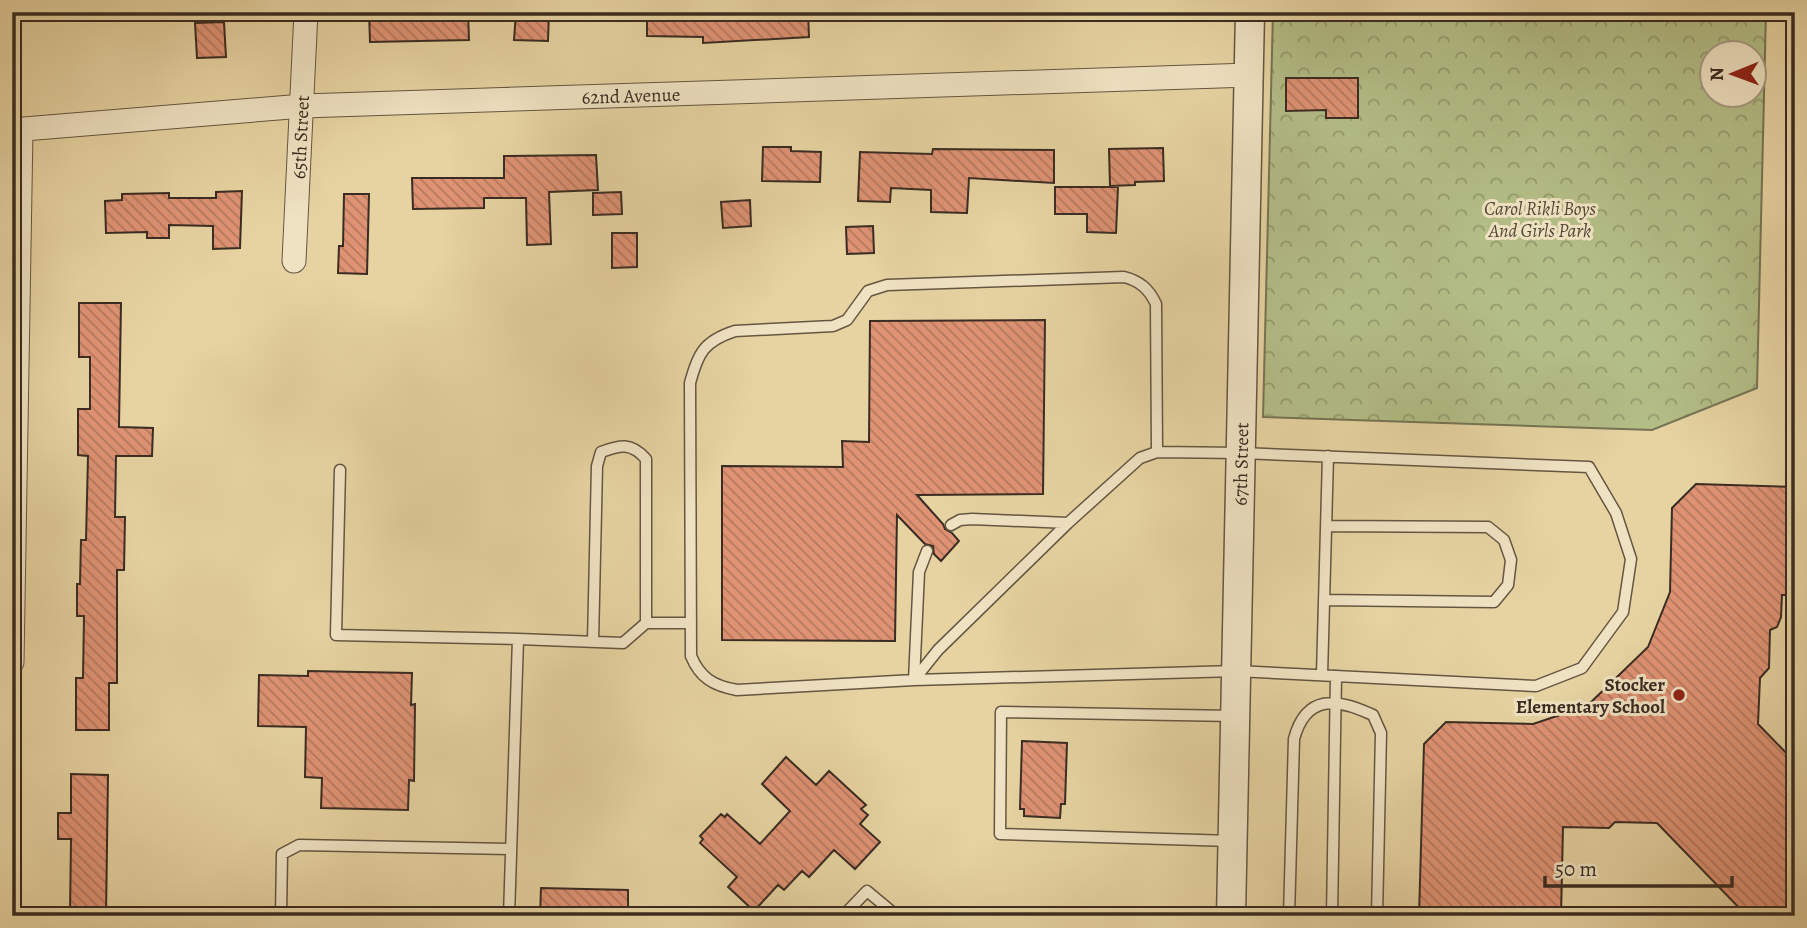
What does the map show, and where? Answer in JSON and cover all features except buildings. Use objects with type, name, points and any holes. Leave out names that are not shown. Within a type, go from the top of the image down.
[{"type":"street","name":"65th Street","points":[[294,261],[306,12]]},
{"type":"street","name":"67th Street","points":[[1231,916],[1250,12]]},
{"type":"street","name":"62nd Avenue","points":[[17,130],[303,106],[1250,75]]},
{"type":"street","points":[[12,662],[17,130]]},
{"type":"lane","points":[[914,680],[938,650],[1068,523],[1140,458],[1157,452],[1588,467],[1616,513],[1632,559],[1623,612],[1582,668],[1536,685],[1236,671],[914,680],[737,690],[719,687],[703,676],[691,656],[690,383],[696,359],[720,336],[734,331],[833,326],[847,320],[868,290],[887,285],[1124,277],[1139,281],[1156,304],[1157,452]]},
{"type":"lane","points":[[593,642],[597,467],[601,452],[619,445],[638,449],[646,458],[646,623]]},
{"type":"lane","points":[[1322,675],[1328,457]]},
{"type":"lane","points":[[340,470],[336,635],[623,643],[646,623],[691,623]]},
{"type":"lane","points":[[951,525],[960,520],[972,519],[1068,523]]},
{"type":"lane","points":[[1324,600],[1494,602],[1508,585],[1511,560],[1504,540],[1488,527],[1326,526]]},
{"type":"lane","points":[[914,680],[919,572],[927,551]]},
{"type":"lane","points":[[509,916],[518,639]]},
{"type":"lane","points":[[1332,916],[1336,676]]},
{"type":"lane","points":[[1289,916],[1294,739],[1299,721],[1307,710],[1335,704],[1349,704],[1373,715],[1381,733],[1377,916]]},
{"type":"lane","points":[[1232,841],[1000,834],[1001,712],[1235,716]]},
{"type":"lane","points":[[281,916],[282,854],[299,845],[511,849]]},
{"type":"lane","points":[[843,916],[867,891],[897,916]]},
{"type":"green space","name":"Carol Rikli Boys And Girls Park","points":[[1273,12],[1766,12],[1765,38],[1699,38],[1699,108],[1764,108],[1757,388],[1652,430],[1263,417]]},
{"type":"place","name":"Stocker Elementary School","points":[[1679,695]]}]
